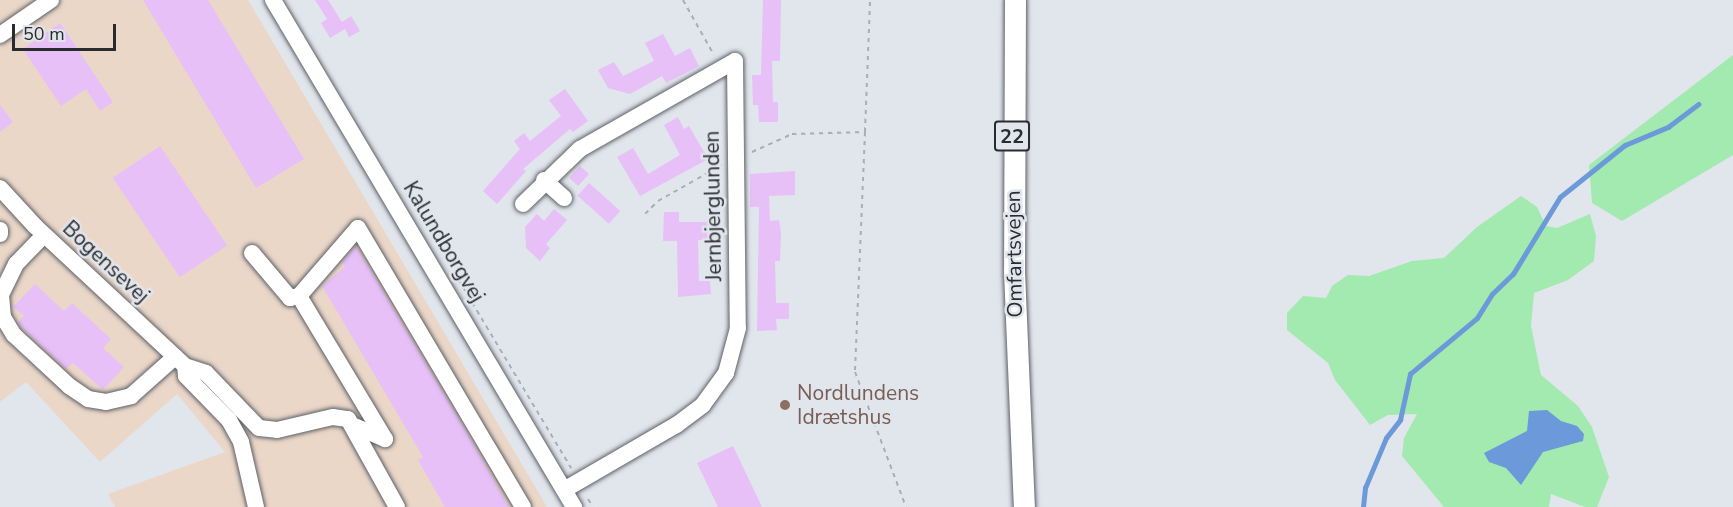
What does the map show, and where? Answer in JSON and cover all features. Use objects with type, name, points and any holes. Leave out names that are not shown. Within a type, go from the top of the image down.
[{"type":"main road","name":"Omfartsvejen","points":[[1015,0],[1014,271],[1024,507]]},
{"type":"street","points":[[0,35],[51,0]]},
{"type":"street","name":"Kalundborgvej","points":[[273,0],[574,507]]},
{"type":"street","name":"Jernbjerglunden","points":[[564,490],[676,425],[703,405],[726,373],[738,328],[735,60],[721,67]]},
{"type":"street","points":[[523,204],[544,180],[579,148],[721,67]]},
{"type":"street","points":[[544,180],[564,198]]},
{"type":"street","name":"Bogensevej","points":[[0,188],[44,235],[180,362]]},
{"type":"street","points":[[252,253],[290,298],[299,296],[358,228],[523,507]]},
{"type":"street","points":[[44,235],[16,264],[1,295],[3,317],[14,335],[69,386],[88,399],[106,402],[131,396],[180,362]]},
{"type":"street","points":[[299,296],[385,439],[355,426]]},
{"type":"street","points":[[180,362],[206,373],[259,428],[277,430],[333,417],[348,419],[355,426],[397,507]]},
{"type":"street","points":[[180,362],[186,376],[229,420],[241,442],[256,507]]},
{"type":"path","points":[[682,0],[721,67]]},
{"type":"path","points":[[870,0],[855,372],[906,507]]},
{"type":"path","points":[[645,214],[666,196],[735,159],[792,134],[865,132]]},
{"type":"shaded area","points":[[0,0],[248,0],[547,507],[115,507],[108,494],[225,452],[177,394],[100,462],[26,382],[0,402]]},
{"type":"green space","points":[[1733,55],[1733,155],[1622,221],[1592,203],[1589,165]]},
{"type":"green space","points":[[1521,196],[1537,207],[1546,226],[1557,228],[1590,214],[1596,236],[1594,261],[1568,280],[1534,293],[1531,326],[1541,375],[1578,406],[1592,427],[1609,477],[1597,507],[1585,507],[1551,494],[1549,507],[1444,507],[1402,456],[1404,438],[1417,414],[1388,415],[1370,425],[1335,380],[1328,363],[1287,330],[1287,313],[1303,296],[1326,298],[1332,286],[1348,275],[1369,276],[1412,261],[1444,258],[1477,227]]},
{"type":"water","points":[[1547,410],[1561,421],[1577,426],[1584,434],[1583,441],[1543,452],[1521,485],[1506,468],[1489,462],[1484,453],[1527,431],[1529,411]]},
{"type":"building","points":[[143,0],[208,0],[304,159],[256,188]]},
{"type":"building","points":[[315,0],[328,0],[342,22],[351,16],[360,31],[349,37],[345,29],[330,38],[321,23],[327,19]]},
{"type":"building","points":[[763,0],[781,0],[780,61],[772,61],[773,102],[778,102],[778,122],[759,122],[758,105],[753,105],[752,75],[761,75]]},
{"type":"building","points":[[60,23],[113,102],[100,111],[86,89],[61,106],[23,49]]},
{"type":"building","points":[[663,34],[675,56],[690,48],[699,66],[666,83],[662,76],[630,94],[608,88],[598,70],[614,62],[623,76],[654,61],[645,43]]},
{"type":"building","points":[[565,89],[588,121],[573,132],[570,129],[523,169],[526,171],[497,204],[483,191],[520,149],[514,141],[524,133],[530,141],[561,116],[549,100]]},
{"type":"building","points":[[0,105],[13,122],[0,132]]},
{"type":"building","points":[[678,117],[684,129],[689,126],[708,159],[640,196],[617,157],[633,148],[648,174],[680,155],[664,125]]},
{"type":"building","points":[[160,146],[227,245],[180,277],[113,178]]},
{"type":"building","points":[[580,166],[589,174],[578,186],[569,178]]},
{"type":"building","points":[[795,171],[795,195],[769,196],[770,221],[779,220],[781,233],[780,261],[775,261],[776,303],[789,303],[789,319],[776,319],[777,330],[757,331],[759,207],[750,207],[750,174]]},
{"type":"building","points":[[589,183],[620,211],[609,224],[578,196]]},
{"type":"building","points":[[554,209],[567,220],[546,244],[550,248],[540,261],[526,248],[525,227],[537,214],[544,221]]},
{"type":"building","points":[[664,212],[679,212],[679,222],[708,222],[709,240],[698,240],[699,281],[710,281],[711,294],[678,297],[677,241],[663,241]]},
{"type":"building","points":[[356,246],[509,507],[445,507],[418,460],[423,457],[322,286],[345,267],[342,262]]},
{"type":"building","points":[[35,284],[64,311],[72,303],[111,339],[103,348],[124,367],[103,390],[73,363],[66,369],[18,322],[24,316],[13,307]]},
{"type":"building","points":[[733,446],[762,507],[718,507],[697,463]]},
{"type":"waterway","points":[[1363,507],[1365,488],[1386,438],[1400,420],[1410,374],[1477,318],[1492,294],[1513,274],[1560,197],[1625,145],[1668,127],[1698,104]]},
{"type":"place","name":"Nordlundens Idrætshus","points":[[785,405]]}]
